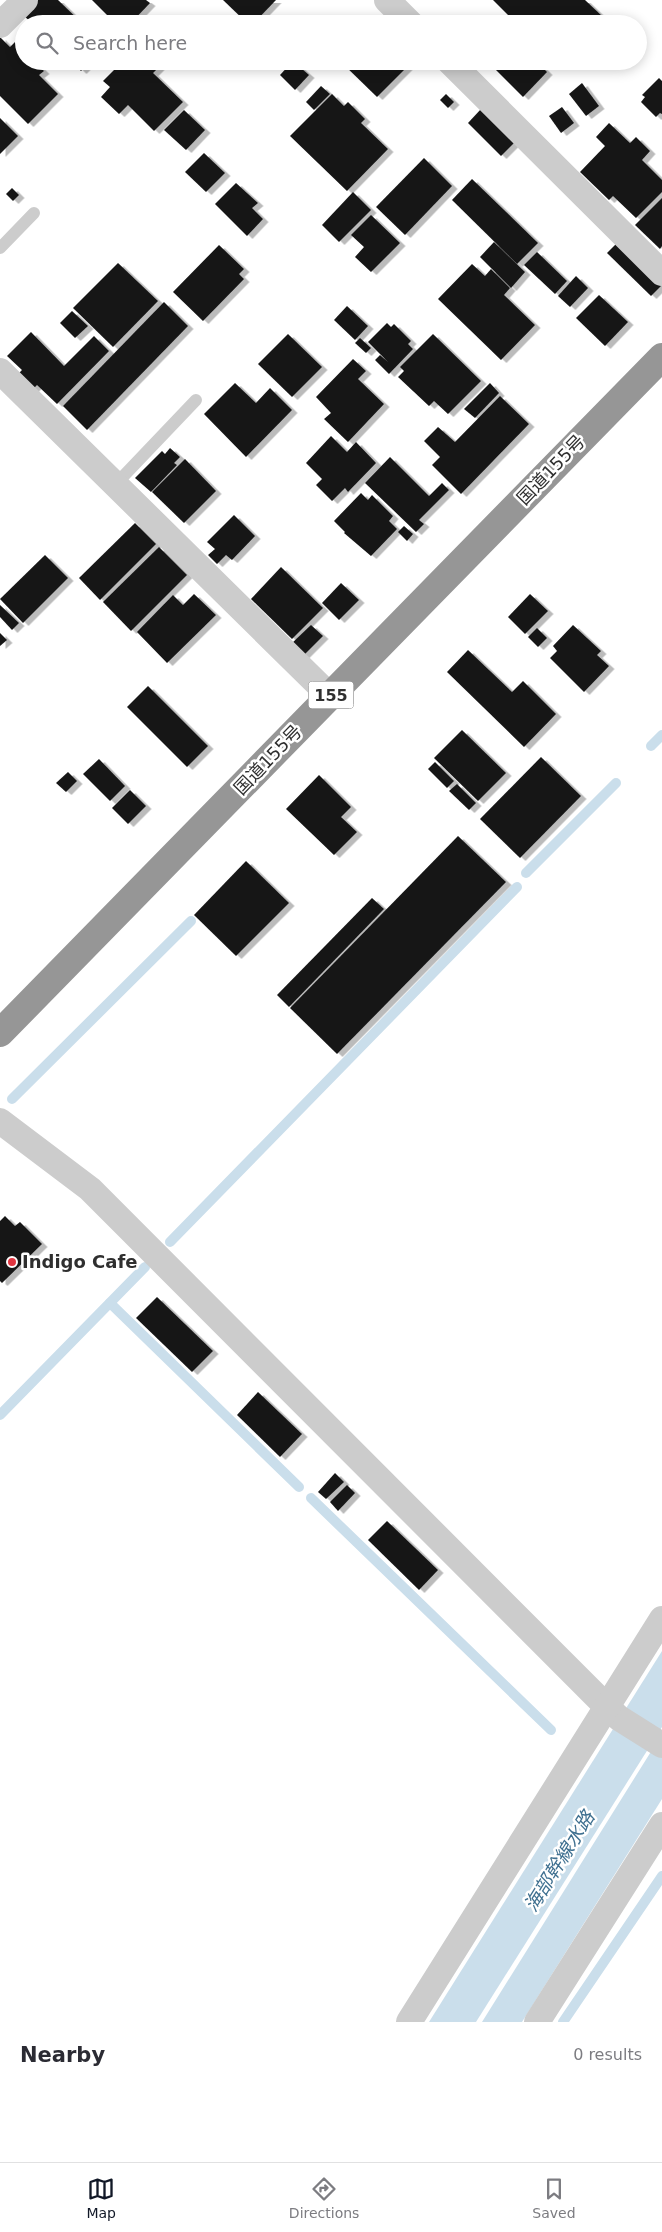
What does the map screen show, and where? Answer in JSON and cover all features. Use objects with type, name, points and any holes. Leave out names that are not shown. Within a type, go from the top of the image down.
[{"type":"highway","name":"国道155号","points":[[0,1033],[662,357]]},
{"type":"street","points":[[0,25],[25,0]]},
{"type":"street","points":[[458,70],[662,273]]},
{"type":"street","points":[[0,372],[330,696]]},
{"type":"street","points":[[0,1121],[90,1189],[613,1712],[662,1745]]},
{"type":"street","points":[[409,2022],[613,1712],[662,1619]]},
{"type":"street","points":[[537,2022],[662,1825]]},
{"type":"lane","points":[[0,248],[34,213]]},
{"type":"lane","points":[[115,484],[196,400]]},
{"type":"water","name":"海部幹線水路","points":[[662,1651],[662,1727],[476,2022],[429,2022]]},
{"type":"water","points":[[662,1734],[662,1799],[522,2022],[482,2022]]},
{"type":"building","points":[[38,0],[58,0],[74,15],[23,15]]},
{"type":"building","points":[[92,0],[146,0],[150,3],[139,15],[107,15]]},
{"type":"building","points":[[223,0],[276,0],[262,15],[239,15]]},
{"type":"building","points":[[493,0],[585,0],[601,15],[508,15]]},
{"type":"building","points":[[0,37],[10,47],[15,42],[15,70],[43,70],[39,75],[58,94],[28,124],[0,96]]},
{"type":"building","points":[[114,70],[156,70],[153,73],[183,102],[154,131],[128,105],[119,114],[101,97],[110,87],[103,81]]},
{"type":"building","points":[[285,70],[303,70],[309,75],[295,90],[280,75]]},
{"type":"building","points":[[349,70],[404,70],[377,97]]},
{"type":"building","points":[[496,70],[545,70],[547,72],[523,97]]},
{"type":"building","points":[[659,78],[662,81],[662,114],[660,113],[656,117],[641,102],[645,97],[642,95]]},
{"type":"building","points":[[582,83],[599,106],[586,116],[569,94]]},
{"type":"building","points":[[321,86],[330,94],[314,110],[306,102]]},
{"type":"building","points":[[332,94],[344,106],[348,102],[365,119],[361,123],[388,149],[347,191],[290,136]]},
{"type":"building","points":[[446,94],[454,102],[448,108],[440,100]]},
{"type":"building","points":[[562,107],[574,123],[561,133],[549,116]]},
{"type":"building","points":[[481,109],[515,142],[501,156],[468,123]]},
{"type":"building","points":[[184,110],[205,130],[186,150],[164,130]]},
{"type":"building","points":[[0,118],[18,136],[0,154]]},
{"type":"building","points":[[609,123],[630,143],[636,137],[650,151],[642,160],[662,180],[662,192],[636,218],[613,196],[609,200],[580,172],[605,146],[596,137]]},
{"type":"building","points":[[204,153],[225,173],[206,192],[185,172]]},
{"type":"building","points":[[424,158],[452,186],[405,235],[376,207]]},
{"type":"building","points":[[472,179],[538,243],[517,264],[452,200]]},
{"type":"building","points":[[236,183],[258,203],[252,208],[263,219],[247,236],[215,204]]},
{"type":"building","points":[[12,188],[19,195],[13,201],[6,194]]},
{"type":"building","points":[[353,192],[371,210],[339,242],[322,225]]},
{"type":"building","points":[[662,198],[662,246],[660,249],[635,225]]},
{"type":"building","points":[[371,215],[400,243],[371,272],[355,257],[364,247],[351,235]]},
{"type":"building","points":[[494,242],[525,272],[511,288],[480,257]]},
{"type":"building","points":[[617,243],[661,286],[651,296],[607,253]]},
{"type":"building","points":[[219,245],[244,269],[239,274],[244,279],[203,321],[173,292]]},
{"type":"building","points":[[537,252],[567,281],[555,294],[524,265]]},
{"type":"building","points":[[118,263],[158,301],[113,347],[73,308]]},
{"type":"building","points":[[472,264],[485,276],[491,269],[510,288],[504,295],[535,325],[501,360],[438,299]]},
{"type":"building","points":[[576,276],[588,288],[570,307],[558,296]]},
{"type":"building","points":[[599,295],[628,322],[605,346],[576,318]]},
{"type":"building","points":[[164,302],[188,326],[87,430],[63,406]]},
{"type":"building","points":[[347,306],[368,326],[355,340],[334,320]]},
{"type":"building","points":[[72,311],[88,326],[75,338],[60,323]]},
{"type":"building","points":[[387,323],[391,327],[394,324],[411,341],[408,344],[413,349],[389,374],[375,360],[380,355],[388,362],[368,342]]},
{"type":"building","points":[[31,332],[64,366],[94,336],[109,351],[57,404],[37,385],[31,391],[16,376],[22,370],[7,356]]},
{"type":"building","points":[[288,334],[322,367],[292,397],[258,364]]},
{"type":"building","points":[[433,334],[481,381],[448,414],[434,401],[429,406],[398,377],[404,371],[400,367]]},
{"type":"building","points":[[360,338],[371,348],[366,353],[355,343]]},
{"type":"building","points":[[353,359],[366,371],[358,379],[384,404],[348,442],[324,419],[331,413],[316,397]]},
{"type":"building","points":[[235,383],[256,403],[270,388],[292,410],[246,457],[204,414]]},
{"type":"building","points":[[490,383],[499,393],[475,418],[464,409]]},
{"type":"building","points":[[500,396],[529,424],[461,494],[432,465],[440,457],[424,441],[438,427],[455,442]]},
{"type":"building","points":[[331,436],[347,452],[356,442],[376,463],[348,492],[345,488],[332,501],[316,485],[322,479],[306,463]]},
{"type":"building","points":[[170,448],[180,457],[174,463],[177,465],[151,492],[135,478],[162,451],[165,454]]},
{"type":"building","points":[[390,457],[429,496],[442,483],[449,490],[419,520],[424,524],[416,532],[365,483]]},
{"type":"building","points":[[185,459],[216,491],[184,523],[152,492]]},
{"type":"building","points":[[361,493],[368,500],[372,495],[393,516],[389,521],[397,529],[371,556],[344,533],[334,521]]},
{"type":"building","points":[[234,515],[255,536],[232,560],[226,555],[217,564],[208,555],[215,549],[207,542]]},
{"type":"building","points":[[135,523],[156,544],[100,600],[79,578]]},
{"type":"building","points":[[404,526],[413,534],[407,541],[398,532]]},
{"type":"building","points":[[159,547],[187,575],[131,631],[103,602]]},
{"type":"building","points":[[45,555],[68,578],[23,623],[0,599]]},
{"type":"building","points":[[281,567],[323,608],[292,639],[251,599]]},
{"type":"building","points":[[341,583],[359,600],[339,620],[322,603]]},
{"type":"building","points":[[194,594],[216,615],[167,663],[137,632],[173,595],[183,605]]},
{"type":"building","points":[[530,594],[548,611],[525,634],[508,617]]},
{"type":"building","points":[[0,605],[19,623],[12,630],[0,617]]},
{"type":"building","points":[[311,625],[323,636],[303,656],[291,644]]},
{"type":"building","points":[[573,625],[601,651],[597,655],[609,666],[584,692],[550,658],[557,651],[553,646]]},
{"type":"building","points":[[537,628],[547,638],[538,647],[528,637]]},
{"type":"building","points":[[0,633],[7,640],[0,646]]},
{"type":"building","points":[[468,650],[512,692],[523,681],[556,714],[524,747],[447,672]]},
{"type":"building","points":[[148,686],[208,746],[187,767],[127,707]]},
{"type":"building","points":[[462,730],[506,773],[478,801],[434,758]]},
{"type":"building","points":[[541,757],[581,796],[520,858],[480,819]]},
{"type":"building","points":[[99,759],[125,786],[110,801],[83,774]]},
{"type":"building","points":[[435,762],[454,781],[447,788],[428,769]]},
{"type":"building","points":[[68,772],[77,781],[66,792],[56,783]]},
{"type":"building","points":[[319,775],[351,807],[341,817],[357,832],[334,855],[286,809]]},
{"type":"building","points":[[457,784],[476,803],[469,810],[449,791]]},
{"type":"building","points":[[130,790],[146,806],[128,824],[112,808]]},
{"type":"building","points":[[458,836],[506,882],[337,1054],[290,1008]]},
{"type":"building","points":[[246,861],[289,903],[236,956],[194,915]]},
{"type":"building","points":[[372,898],[384,909],[289,1007],[277,995]]},
{"type":"building","name":"Indigo Cafe","points":[[5,1216],[15,1226],[20,1222],[42,1244],[2,1283],[0,1281],[0,1221]]},
{"type":"building","points":[[157,1297],[213,1351],[192,1372],[136,1318]]},
{"type":"building","points":[[258,1392],[302,1434],[280,1457],[237,1415]]},
{"type":"building","points":[[335,1473],[344,1482],[326,1499],[318,1492]]},
{"type":"building","points":[[347,1485],[355,1493],[338,1511],[330,1502]]},
{"type":"building","points":[[387,1521],[438,1570],[419,1590],[368,1540]]},
{"type":"waterway","points":[[651,746],[662,735]]},
{"type":"waterway","points":[[526,873],[616,783]]},
{"type":"waterway","points":[[170,1242],[517,887]]},
{"type":"waterway","points":[[12,1099],[191,921]]},
{"type":"waterway","points":[[0,1415],[145,1267]]},
{"type":"waterway","points":[[110,1303],[299,1487]]},
{"type":"waterway","points":[[311,1498],[551,1730]]},
{"type":"waterway","points":[[563,2022],[662,1876]]},
{"type":"place","name":"Indigo Cafe","points":[[12,1262]]}]
